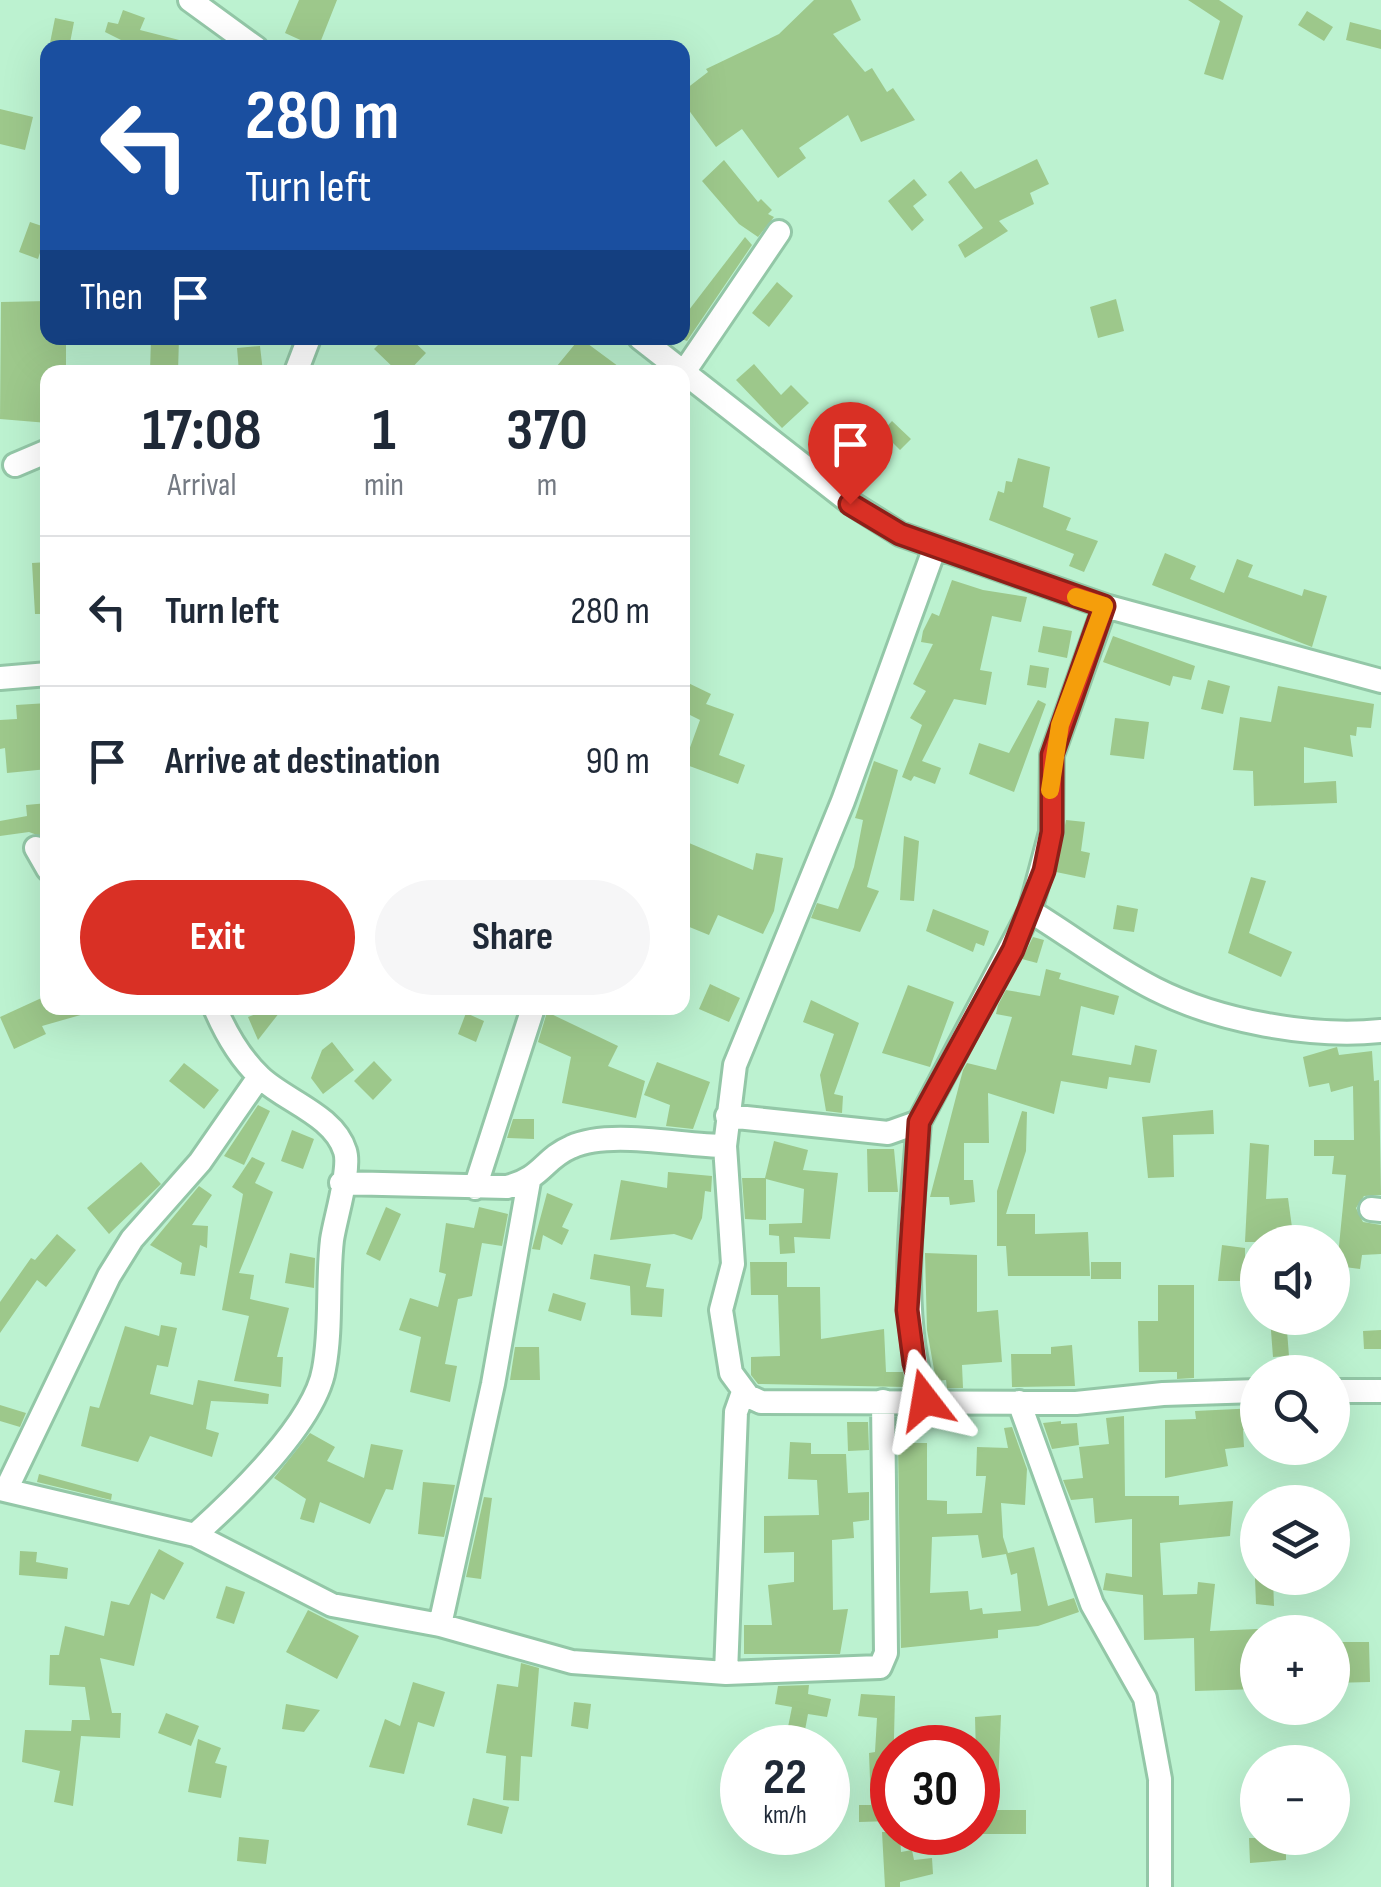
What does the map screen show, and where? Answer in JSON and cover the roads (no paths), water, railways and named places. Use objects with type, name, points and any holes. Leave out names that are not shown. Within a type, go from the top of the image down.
[{"type":"street","points":[[190,0],[245,40]]},
{"type":"street","points":[[689,365],[779,232]]},
{"type":"street","points":[[649,345],[675,365]]},
{"type":"street","points":[[690,377],[850,504],[900,534],[1104,606],[1381,681]]},
{"type":"street","points":[[16,465],[40,454]]},
{"type":"street","points":[[748,1396],[732,1373],[722,1310],[733,1264],[726,1116],[741,1042],[844,801],[935,547]]},
{"type":"street","points":[[925,1400],[914,1363],[907,1310],[919,1122],[978,1017],[1030,911],[1052,832],[1052,755],[1104,606]]},
{"type":"street","points":[[0,678],[40,675]]},
{"type":"street","points":[[1030,911],[1156,990],[1217,1012],[1280,1026],[1381,1030]]},
{"type":"street","points":[[194,1535],[255,1479],[304,1410],[324,1374],[331,1246],[345,1151],[335,1134],[259,1077],[230,1042],[218,1015]]},
{"type":"street","points":[[475,1188],[532,1015]]},
{"type":"street","points":[[259,1077],[200,1162],[132,1239],[3,1490],[194,1535],[332,1604],[440,1625],[572,1662],[726,1673],[880,1667],[886,1654],[884,1401]]},
{"type":"street","points":[[726,1116],[888,1133],[919,1122]]},
{"type":"street","points":[[440,1625],[493,1384],[530,1182],[558,1155],[594,1141],[726,1146]]},
{"type":"street","points":[[341,1183],[475,1188],[530,1182]]},
{"type":"street","points":[[1350,1391],[1381,1391]]},
{"type":"street","points":[[726,1673],[736,1412],[742,1396],[761,1402],[1076,1403],[1163,1394],[1240,1392]]},
{"type":"street","points":[[1019,1402],[1092,1604],[1145,1698],[1160,1779],[1160,1887]]}]
